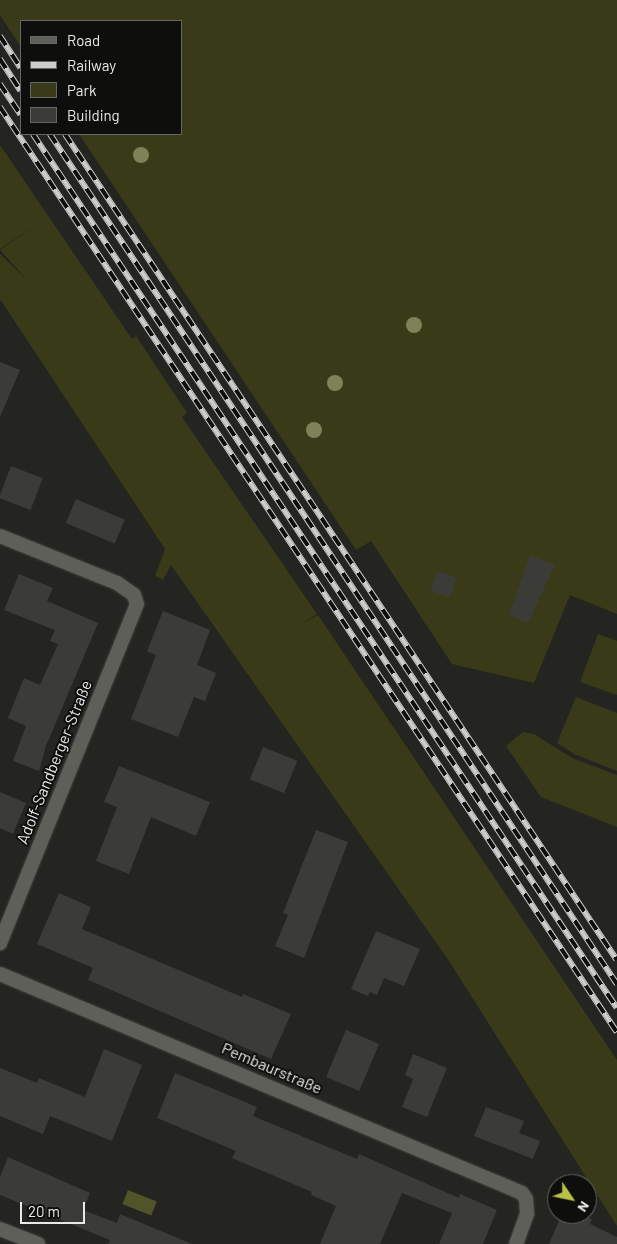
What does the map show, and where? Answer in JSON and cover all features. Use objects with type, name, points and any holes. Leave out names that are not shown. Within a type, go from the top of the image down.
[{"type":"street","name":"Adolf-Sandberger-Straße","points":[[0,536],[117,583],[134,595],[134,614],[0,943]]},
{"type":"street","name":"Pembaurstraße","points":[[0,974],[514,1189],[526,1199],[527,1214],[516,1244]]},
{"type":"street","points":[[0,1229],[38,1244]]},
{"type":"green space","points":[[0,0],[617,0],[617,614],[570,595],[534,683],[452,664],[371,541],[356,550],[80,135],[182,135],[182,20],[20,20],[20,45],[0,15]]},
{"type":"green space","points":[[0,145],[132,339],[136,336],[187,413],[182,417],[317,614],[303,623],[318,615],[617,1060],[617,1226],[597,1194],[597,1174],[584,1174],[449,961],[171,565],[163,580],[155,576],[165,549],[0,299],[0,254],[26,279],[0,250],[37,224],[0,249]]},
{"type":"green space","points":[[598,634],[617,641],[617,695],[580,682]]},
{"type":"green space","points":[[576,697],[617,713],[617,771],[574,754],[557,743]]},
{"type":"green space","points":[[523,732],[534,734],[572,758],[617,775],[617,827],[541,797],[506,746]]},
{"type":"shaded area","points":[[128,1190],[157,1202],[151,1216],[122,1204]]},
{"type":"building","points":[[0,362],[20,370],[0,417]]},
{"type":"building","points":[[11,466],[43,478],[31,510],[0,498]]},
{"type":"building","points":[[76,499],[125,520],[115,544],[66,523]]},
{"type":"building","points":[[530,555],[555,565],[528,623],[509,615]]},
{"type":"building","points":[[437,571],[457,578],[450,598],[430,591]]},
{"type":"building","points":[[19,574],[53,588],[47,601],[98,623],[46,746],[39,771],[13,761],[26,726],[8,718],[24,678],[40,685],[58,644],[50,641],[55,630],[4,610]]},
{"type":"building","points":[[163,611],[210,630],[197,665],[216,673],[205,701],[194,697],[178,737],[131,719],[156,655],[147,651]]},
{"type":"building","points":[[263,747],[297,761],[284,793],[250,779]]},
{"type":"building","points":[[119,766],[210,802],[196,836],[151,817],[129,874],[96,861],[117,807],[104,802]]},
{"type":"building","points":[[0,792],[26,803],[13,834],[0,828]]},
{"type":"building","points":[[316,830],[348,842],[304,958],[275,946],[288,915],[283,913]]},
{"type":"building","points":[[59,893],[91,907],[82,929],[242,997],[243,994],[291,1014],[271,1059],[88,980],[93,968],[37,944]]},
{"type":"building","points":[[376,931],[420,949],[404,986],[384,978],[377,995],[370,992],[368,996],[351,989]]},
{"type":"building","points":[[346,1030],[379,1044],[359,1091],[326,1077]]},
{"type":"building","points":[[104,1049],[142,1065],[112,1141],[50,1116],[43,1134],[0,1116],[0,1068],[37,1083],[39,1078],[85,1097]]},
{"type":"building","points":[[413,1054],[447,1068],[427,1117],[402,1107],[413,1079],[405,1075]]},
{"type":"building","points":[[175,1073],[257,1107],[253,1116],[357,1159],[359,1154],[459,1198],[460,1194],[497,1210],[483,1244],[439,1244],[452,1213],[402,1193],[380,1244],[320,1244],[336,1206],[311,1195],[312,1192],[232,1158],[236,1151],[157,1118]]},
{"type":"building","points":[[486,1107],[524,1121],[519,1133],[540,1141],[533,1159],[474,1136]]},
{"type":"building","points":[[8,1157],[90,1193],[83,1210],[117,1223],[120,1214],[192,1244],[108,1244],[110,1240],[0,1195],[0,1177]]},
{"type":"building","points":[[558,1224],[590,1224],[617,1237],[617,1244],[549,1244]]},
{"type":"railway","points":[[0,36],[20,66]]},
{"type":"railway","points":[[0,59],[20,89]]},
{"type":"railway","points":[[0,84],[20,114]]},
{"type":"railway","points":[[0,107],[617,1032]]},
{"type":"railway","points":[[34,135],[617,1008]]},
{"type":"railway","points":[[51,135],[617,984]]},
{"type":"railway","points":[[66,135],[617,960]]}]
